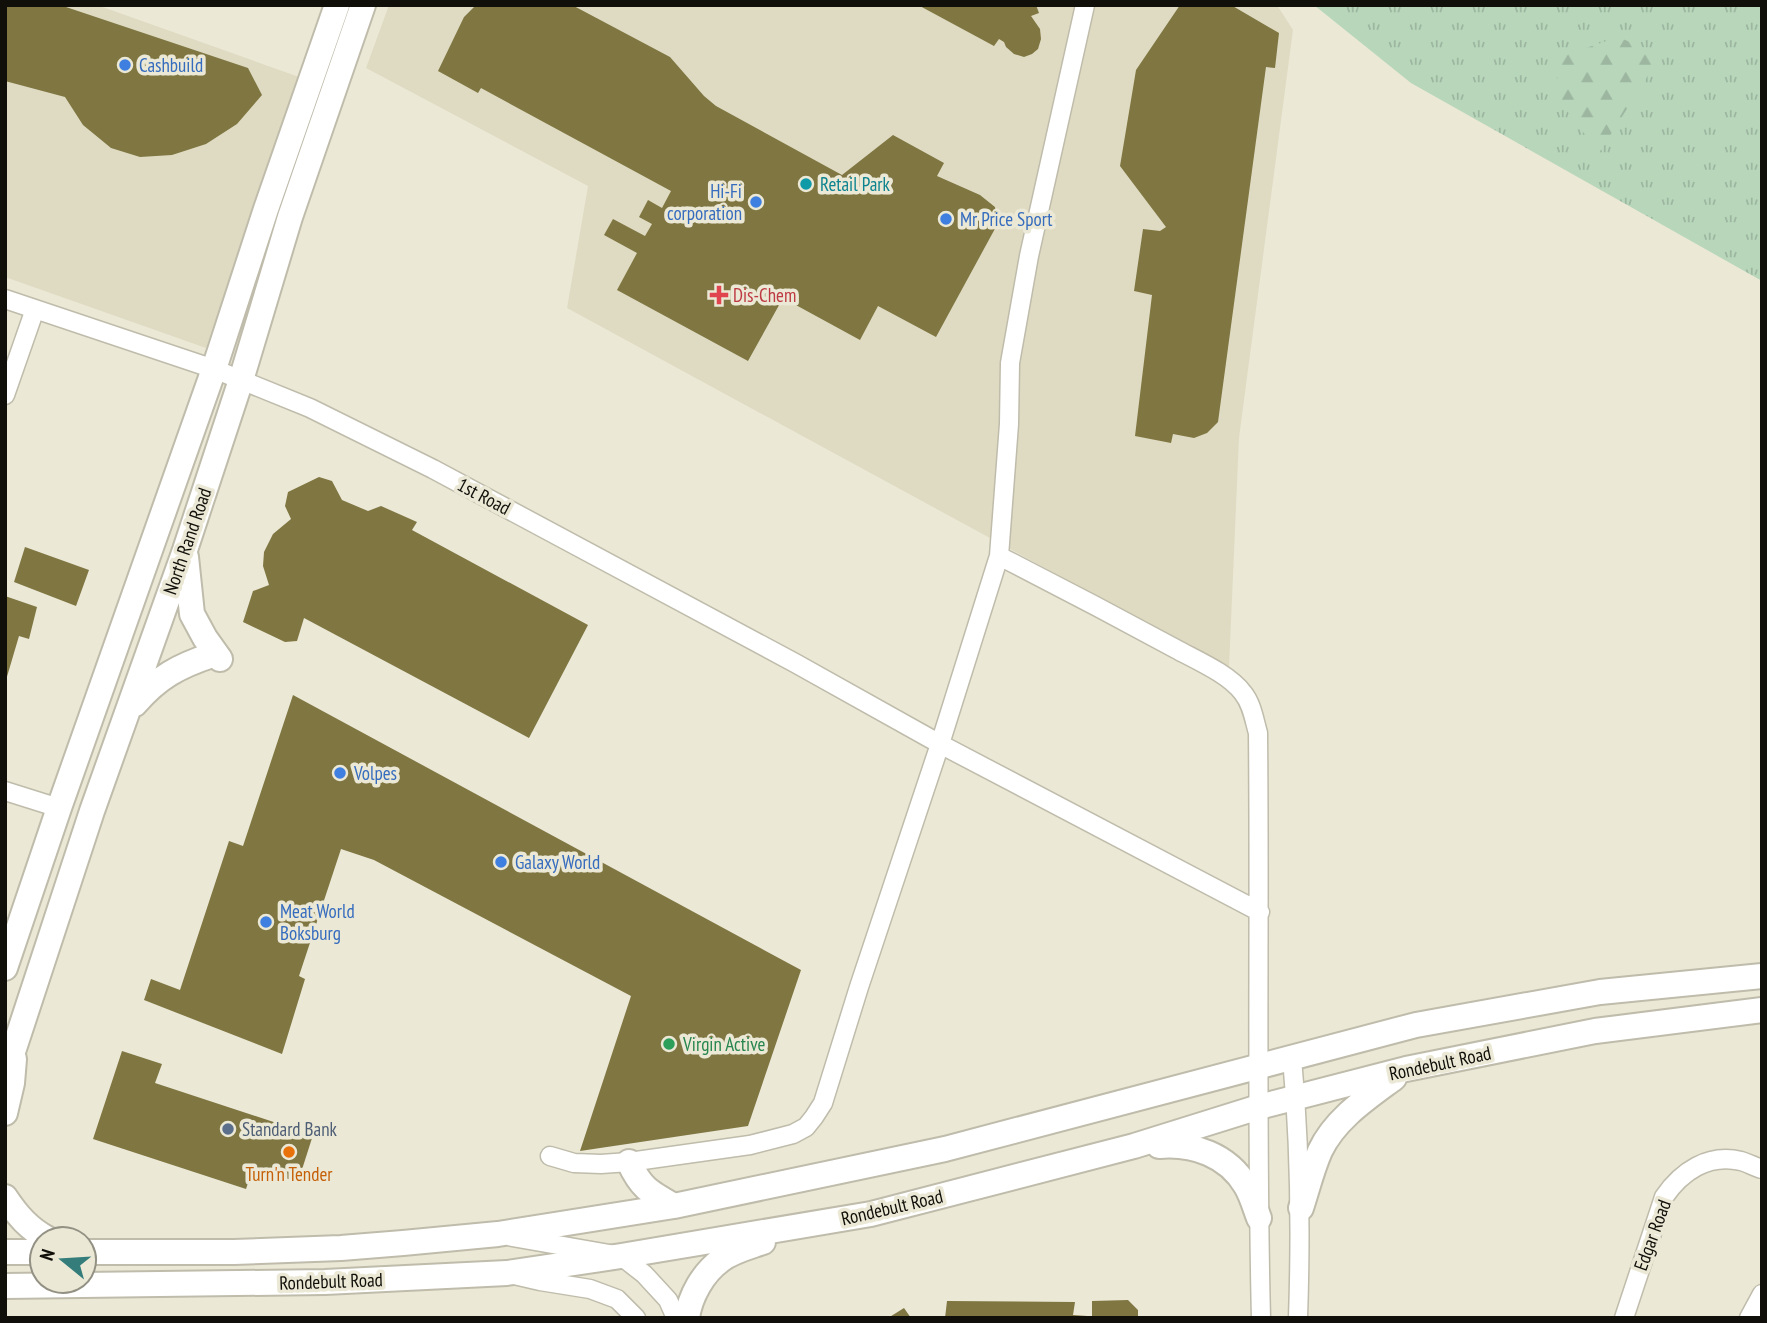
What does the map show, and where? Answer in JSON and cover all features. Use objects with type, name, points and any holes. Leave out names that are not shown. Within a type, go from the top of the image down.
[{"type":"main road","name":"North Rand Road","points":[[5,968],[214,369],[337,5]]},
{"type":"main road","name":"North Rand Road","points":[[5,1076],[92,811],[185,550],[241,380],[290,217],[363,5]]},
{"type":"main road","points":[[128,711],[146,690],[162,677],[186,664],[216,657],[192,614],[185,550]]},
{"type":"main road","name":"Rondebult Road","points":[[98,1252],[234,1252],[341,1248],[498,1234],[674,1206],[945,1149],[1416,1025],[1600,992],[1762,976]]},
{"type":"main road","name":"Rondebult Road","points":[[5,1286],[325,1282],[507,1273],[621,1256],[872,1214],[1135,1146],[1259,1107],[1406,1069],[1595,1031],[1762,1010]]},
{"type":"main road","points":[[5,1113],[12,1083],[15,1048]]},
{"type":"main road","points":[[1301,1208],[1321,1150],[1335,1129],[1357,1106],[1406,1069]]},
{"type":"main road","points":[[1135,1146],[1191,1146],[1220,1159],[1246,1186],[1259,1218]]},
{"type":"main road","points":[[629,1162],[637,1179],[650,1192],[674,1206]]},
{"type":"main road","points":[[5,1197],[28,1225]]},
{"type":"main road","points":[[687,1318],[697,1288],[707,1272],[722,1258],[796,1228]]},
{"type":"main road","points":[[5,1252],[28,1252]]},
{"type":"street","points":[[550,1156],[574,1163],[601,1164],[750,1145],[793,1134],[806,1127],[822,1102],[999,556],[1009,424],[1010,363],[1029,256],[1085,5]]},
{"type":"street","name":"1st Road","points":[[5,299],[214,369],[310,408],[433,469],[783,656],[940,744],[1260,912]]},
{"type":"street","points":[[5,395],[35,309]]},
{"type":"street","points":[[999,556],[1106,611],[1235,684],[1244,693],[1252,709],[1258,733],[1261,1318]]},
{"type":"street","points":[[5,791],[59,808]]},
{"type":"street","points":[[1292,1058],[1301,1208],[1298,1318]]},
{"type":"street","name":"Edgar Road","points":[[1624,1318],[1664,1197],[1672,1185],[1683,1174],[1710,1161],[1740,1161],[1762,1170]]},
{"type":"street","points":[[498,1234],[621,1256],[668,1300],[676,1318]]},
{"type":"street","points":[[507,1273],[590,1289],[617,1299],[636,1318]]},
{"type":"street","points":[[1749,1318],[1762,1294]]},
{"type":"shaded area","points":[[5,5],[97,5],[302,78],[206,348],[5,277]]},
{"type":"shaded area","points":[[389,5],[1277,5],[1293,30],[1239,438],[1229,668],[567,308],[588,186],[366,68]]},
{"type":"green space","points":[[1314,5],[1762,5],[1762,281],[1411,83]]},
{"type":"green space","points":[[1618,37],[1661,55],[1599,153],[1555,95],[1560,57]]},
{"type":"building","points":[[5,5],[60,5],[248,68],[262,95],[237,124],[206,144],[172,155],[140,157],[111,148],[83,125],[65,97],[5,81]]},
{"type":"building","name":"Retail Park","points":[[476,5],[572,5],[670,57],[716,106],[842,175],[893,135],[944,163],[937,176],[980,195],[995,207],[997,225],[936,337],[878,306],[860,340],[783,298],[748,361],[617,290],[637,253],[604,235],[613,219],[645,236],[652,224],[639,217],[648,200],[662,208],[671,191],[481,88],[478,93],[438,71],[464,17]]},
{"type":"building","points":[[918,5],[1036,5],[1039,13],[1031,16],[1040,29],[1038,49],[1024,57],[1014,54],[999,39],[994,46]]},
{"type":"building","points":[[1180,5],[1231,5],[1279,33],[1275,68],[1266,67],[1218,422],[1207,433],[1194,438],[1173,434],[1171,443],[1135,436],[1152,295],[1134,291],[1143,229],[1160,231],[1166,227],[1120,166],[1136,70]]},
{"type":"building","points":[[319,477],[332,481],[342,500],[368,511],[381,506],[417,522],[412,530],[588,625],[529,738],[304,618],[297,641],[285,642],[243,622],[253,591],[269,585],[263,566],[264,552],[273,534],[291,519],[285,506],[288,492]]},
{"type":"building","points":[[25,547],[89,570],[76,606],[14,582]]},
{"type":"building","points":[[5,596],[37,607],[29,639],[19,636],[6,680]]},
{"type":"building","points":[[293,695],[801,970],[748,1126],[580,1151],[631,996],[374,860],[341,849],[299,976],[305,979],[282,1054],[144,1000],[151,979],[180,990],[229,841],[243,846]]},
{"type":"building","points":[[122,1051],[162,1064],[155,1083],[313,1135],[298,1182],[253,1168],[246,1189],[93,1139]]},
{"type":"building","points":[[1128,1300],[1138,1310],[1138,1318],[1092,1318],[1092,1301]]},
{"type":"building","points":[[947,1301],[1075,1302],[1073,1315],[1087,1318],[945,1318]]},
{"type":"building","points":[[904,1308],[911,1318],[888,1318]]},
{"type":"place","name":"Cashbuild","points":[[125,65]]},
{"type":"place","name":"Retail Park","points":[[806,184]]},
{"type":"place","name":"Hi-Fi corporation","points":[[756,202]]},
{"type":"place","name":"Mr Price Sport","points":[[946,219]]},
{"type":"place","name":"Dis-Chem","points":[[719,295]]},
{"type":"place","name":"Volpes","points":[[340,773]]},
{"type":"place","name":"Galaxy World","points":[[501,862]]},
{"type":"place","name":"Meat World Boksburg","points":[[266,922]]},
{"type":"place","name":"Virgin Active","points":[[669,1044]]},
{"type":"place","name":"Standard Bank","points":[[228,1129]]},
{"type":"place","name":"Turn'n Tender","points":[[289,1152]]}]
